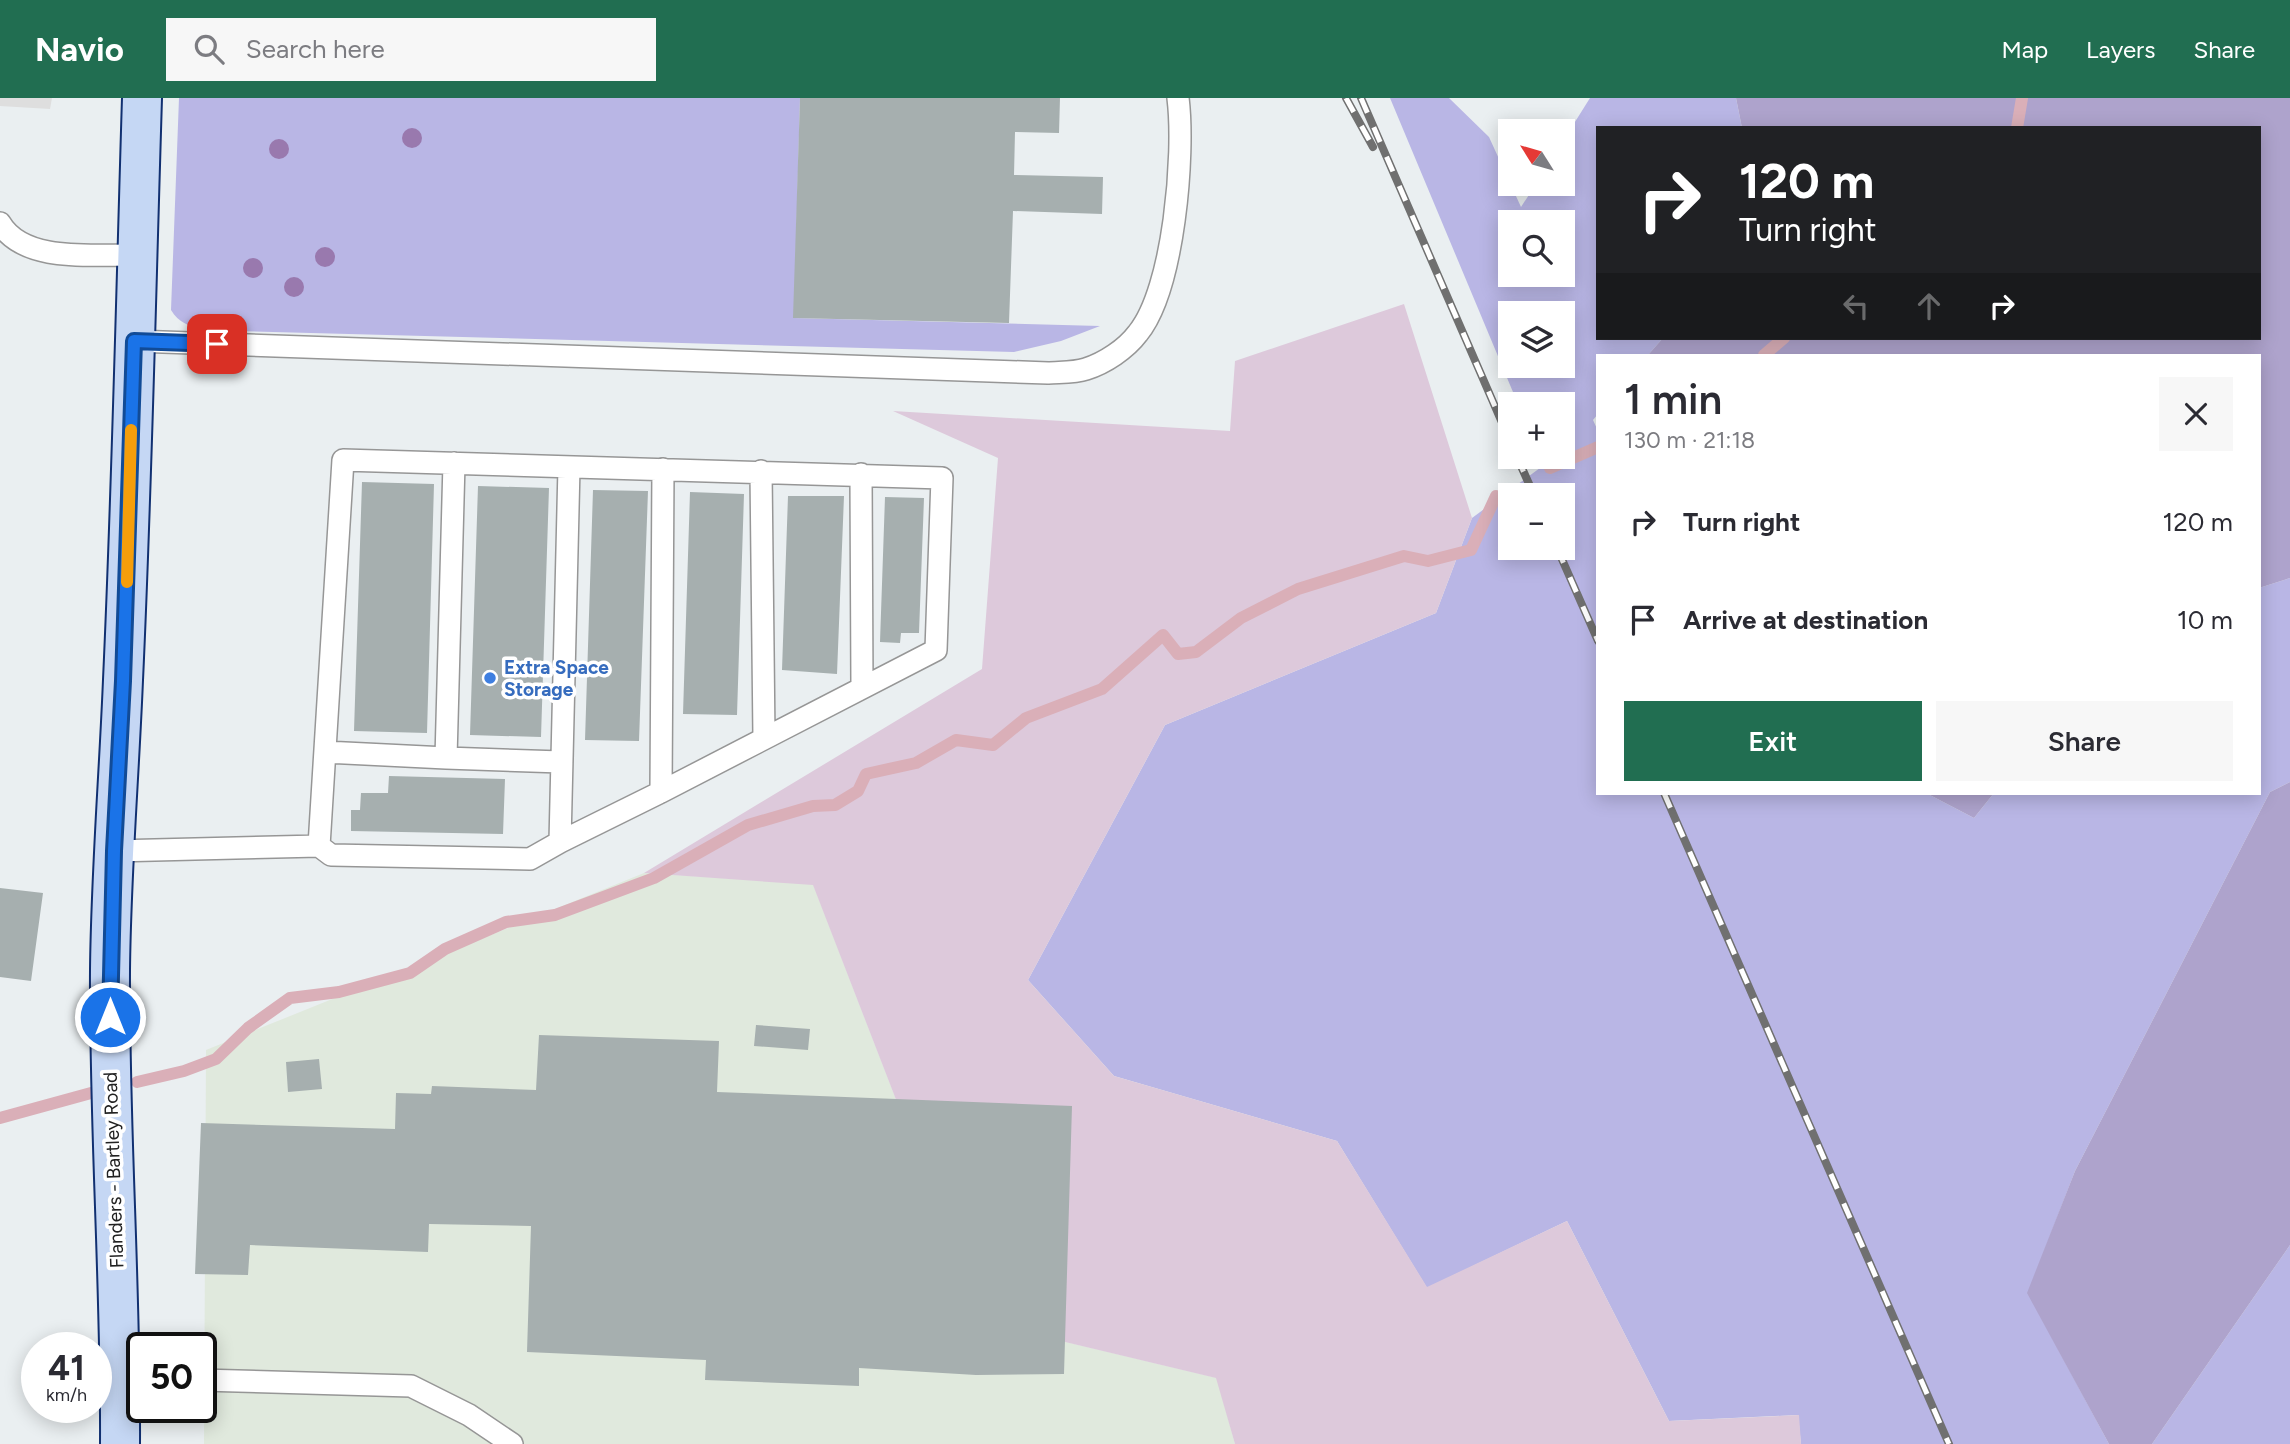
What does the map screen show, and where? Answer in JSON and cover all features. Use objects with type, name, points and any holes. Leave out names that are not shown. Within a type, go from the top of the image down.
[{"type":"main road","name":"Flanders - Bartley Road","points":[[128,1332],[110,1069],[114,851],[123,681],[142,98]]},
{"type":"main road","name":"Flanders - Bartley Road","points":[[120,1444],[126,1408]]},
{"type":"lane","points":[[134,341],[1048,373],[1084,370],[1113,356],[1138,334],[1153,308],[1165,266],[1179,180],[1178,98]]},
{"type":"lane","points":[[0,223],[5,231],[23,244],[42,252],[137,255]]},
{"type":"lane","points":[[114,851],[319,846],[331,855],[530,859],[936,650],[942,478],[343,460],[319,846]]},
{"type":"lane","points":[[446,758],[454,463]]},
{"type":"lane","points":[[560,842],[569,467]]},
{"type":"lane","points":[[661,792],[663,468]]},
{"type":"lane","points":[[761,471],[764,738]]},
{"type":"lane","points":[[861,474],[862,688]]},
{"type":"lane","points":[[325,751],[561,762]]},
{"type":"lane","points":[[217,1380],[411,1386],[469,1415],[512,1444]]},
{"type":"shaded area","points":[[0,98],[52,98],[50,109],[0,106]]},
{"type":"shaded area","points":[[179,98],[800,98],[794,318],[1100,326],[1061,341],[1014,352],[202,330],[181,321],[171,310]]},
{"type":"shaded area","points":[[1390,98],[1449,98],[1489,137],[1498,157],[1498,196],[1516,196],[1521,207],[1528,196],[1575,196],[1575,122],[1590,98],[1736,98],[1742,126],[1596,126],[1596,340],[1661,340],[1649,354],[1596,354],[1596,416],[1593,420],[1596,427],[1596,795],[1930,795],[1974,818],[1992,795],[2261,795],[2261,587],[2290,578],[2290,782],[2270,792],[2075,1171],[2028,1293],[2109,1444],[1801,1444],[1798,1415],[1669,1421],[1567,1221],[1427,1288],[1337,1141],[1114,1076],[1028,980],[1165,725],[1436,613],[1472,518],[1498,499],[1498,560],[1575,560],[1575,483],[1520,483],[1539,469],[1575,469],[1575,392],[1513,392],[1507,378],[1575,378],[1575,301],[1498,301],[1498,356]]},
{"type":"shaded area","points":[[1736,98],[2290,98],[2290,578],[2261,587],[2261,354],[1649,354],[1661,340],[2261,340],[2261,126],[1742,126]]},
{"type":"shaded area","points":[[1404,304],[1472,518],[1436,613],[1165,725],[1028,980],[1114,1076],[1337,1141],[1427,1287],[1567,1221],[1669,1421],[1799,1415],[1801,1444],[1235,1444],[1216,1378],[982,1322],[813,885],[644,873],[982,669],[998,458],[893,411],[1230,431],[1235,361]]},
{"type":"shaded area","points":[[2290,782],[2290,1245],[2152,1444],[2109,1444],[2027,1293],[2075,1171],[2270,792]]},
{"type":"shaded area","points":[[1930,795],[1992,795],[1974,818]]},
{"type":"shaded area","points":[[644,873],[813,884],[982,1322],[1217,1378],[1235,1444],[204,1444],[204,1423],[217,1423],[217,1332],[205,1332],[206,1050]]},
{"type":"shaded area","points":[[2290,1245],[2290,1444],[2152,1444]]},
{"type":"building","points":[[800,98],[1060,98],[1059,133],[1015,132],[1014,175],[1103,177],[1102,214],[1013,211],[1009,323],[793,318]]},
{"type":"building","points":[[362,482],[434,484],[427,733],[354,731]]},
{"type":"building","points":[[478,486],[549,488],[541,737],[470,735]]},
{"type":"building","points":[[593,490],[648,491],[639,741],[585,740]]},
{"type":"building","points":[[690,492],[744,494],[737,715],[683,714]]},
{"type":"building","points":[[788,496],[844,496],[837,674],[782,670]]},
{"type":"building","points":[[885,497],[924,498],[919,633],[901,633],[900,643],[880,642]]},
{"type":"building","points":[[389,776],[505,779],[503,834],[351,831],[351,810],[360,810],[361,793],[388,793]]},
{"type":"building","points":[[0,888],[43,893],[31,981],[0,977]]},
{"type":"building","points":[[756,1025],[810,1029],[808,1050],[754,1046]]},
{"type":"building","points":[[539,1035],[719,1041],[717,1092],[1072,1106],[1064,1374],[976,1375],[859,1368],[859,1386],[705,1380],[706,1360],[527,1352],[531,1226],[429,1224],[428,1252],[250,1245],[248,1275],[195,1274],[201,1123],[395,1129],[396,1093],[431,1094],[432,1086],[536,1090]]},
{"type":"building","points":[[319,1059],[322,1089],[288,1092],[286,1062]]},
{"type":"waterway","points":[[2017,126],[2022,98]]},
{"type":"waterway","points":[[1765,354],[1782,340]]},
{"type":"waterway","points":[[1575,457],[1596,448]]},
{"type":"waterway","points":[[137,1082],[184,1071],[216,1059],[248,1028],[290,998],[339,992],[410,973],[445,949],[506,922],[555,915],[654,878],[748,825],[813,806],[835,805],[858,791],[866,774],[916,763],[956,740],[993,745],[1026,718],[1102,689],[1163,635],[1178,654],[1196,652],[1241,618],[1298,589],[1404,556],[1428,561],[1471,550],[1496,496]]},
{"type":"waterway","points":[[0,1118],[91,1093]]},
{"type":"railway","points":[[1346,98],[1373,147]]},
{"type":"railway","points":[[1361,98],[1498,413]]},
{"type":"railway","points":[[1522,469],[1529,483]]},
{"type":"railway","points":[[1562,560],[1596,636]]},
{"type":"railway","points":[[1665,795],[1949,1444]]},
{"type":"slow traffic","points":[[127,582],[131,430]]},
{"type":"place","name":"Extra Space Storage","points":[[490,678]]},
{"type":"route","points":[[110,1017],[134,341],[217,344]]}]
